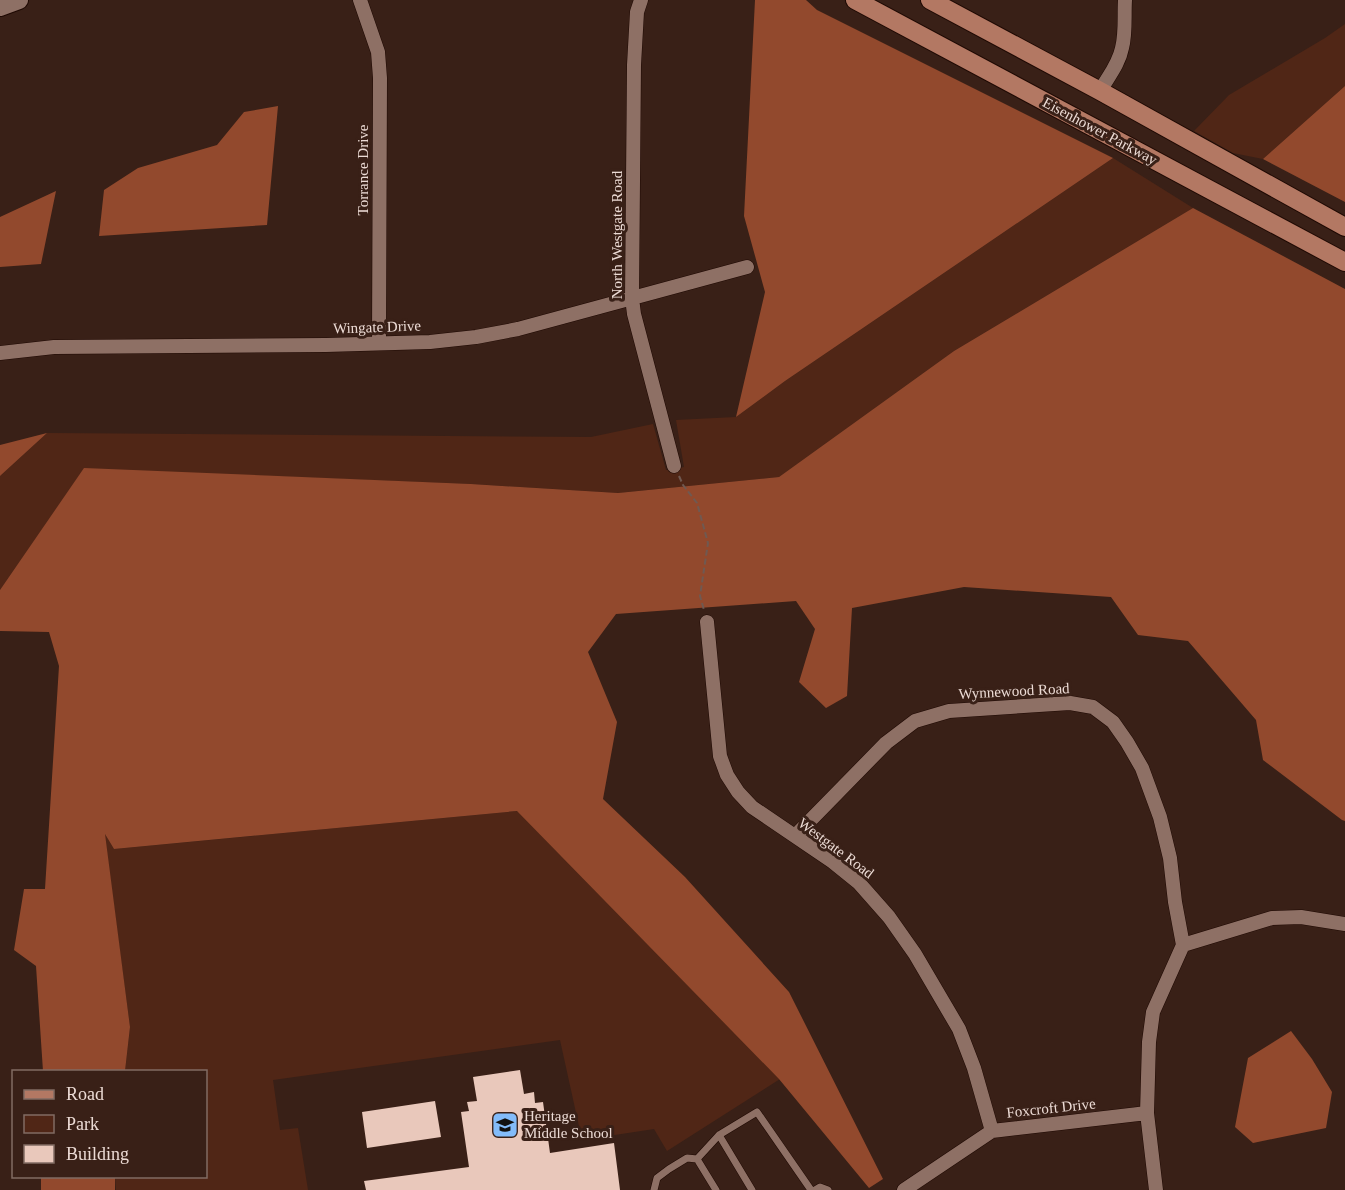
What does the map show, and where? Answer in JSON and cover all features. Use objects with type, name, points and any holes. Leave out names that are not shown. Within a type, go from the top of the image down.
[{"type":"main road","name":"Eisenhower Parkway","points":[[855,0],[1345,262]]},
{"type":"main road","points":[[930,0],[1345,227]]},
{"type":"street","points":[[0,7],[19,0]]},
{"type":"street","name":"Torrance Drive","points":[[360,0],[378,52],[380,78],[379,342]]},
{"type":"street","name":"North Westgate Road","points":[[641,0],[634,65],[632,298],[634,314],[674,466]]},
{"type":"street","points":[[1100,91],[1122,50],[1125,0]]},
{"type":"street","name":"Wingate Drive","points":[[0,353],[54,347],[326,345],[430,342],[476,338],[518,329],[747,267]]},
{"type":"street","name":"Westgate Road","points":[[707,622],[720,756],[727,775],[752,807],[833,862],[859,883],[889,917],[915,954],[959,1029],[974,1068],[992,1131]]},
{"type":"street","name":"Wynnewood Road","points":[[795,836],[886,743],[915,721],[949,711],[1070,703],[1093,708],[1113,722],[1142,768],[1160,817],[1170,858],[1183,945]]},
{"type":"street","points":[[1156,1190],[1147,1113],[1149,1042],[1153,1012],[1183,945],[1272,918],[1301,917],[1345,924]]},
{"type":"street","name":"Foxcroft Drive","points":[[904,1190],[992,1131],[1147,1113]]},
{"type":"lane","points":[[698,1159],[719,1135],[757,1112],[813,1190],[820,1187],[828,1190]]},
{"type":"lane","points":[[719,1135],[752,1190]]},
{"type":"lane","points":[[654,1190],[657,1178],[669,1169],[687,1158],[698,1159]]},
{"type":"lane","points":[[698,1159],[716,1190]]},
{"type":"path","points":[[674,466],[683,485],[697,503],[708,543],[700,596],[707,622]]},
{"type":"green space","points":[[1345,24],[1345,86],[1263,159],[1233,153],[1194,131],[1229,95]]},
{"type":"green space","points":[[1113,158],[1193,208],[954,351],[779,477],[618,493],[471,484],[84,469],[0,590],[0,476],[47,433],[591,437],[653,424],[666,470],[684,467],[676,420],[736,417],[785,381]]},
{"type":"green space","points":[[518,811],[780,1079],[667,1151],[654,1129],[582,1140],[560,1040],[273,1080],[280,1130],[298,1128],[308,1190],[116,1190],[115,1178],[207,1178],[207,1070],[125,1070],[130,1027],[104,832],[114,849]]},
{"type":"shaded area","points":[[755,0],[806,0],[817,10],[1113,158],[785,381],[736,417],[765,292],[744,216]]},
{"type":"shaded area","points":[[1345,86],[1345,202],[1263,159]]},
{"type":"shaded area","points":[[278,106],[267,225],[99,236],[104,190],[138,168],[217,145],[244,112]]},
{"type":"shaded area","points":[[56,191],[41,264],[0,267],[0,217]]},
{"type":"shaded area","points":[[1193,208],[1345,289],[1345,821],[1263,760],[1256,720],[1188,641],[1138,635],[1111,597],[964,587],[852,608],[847,696],[826,708],[799,682],[815,629],[796,601],[616,614],[588,652],[617,722],[603,799],[685,877],[789,992],[883,1179],[869,1188],[779,1079],[517,811],[114,849],[105,834],[130,1027],[125,1070],[43,1070],[36,966],[14,950],[24,889],[45,889],[59,666],[49,632],[0,631],[0,590],[84,468],[471,484],[618,493],[779,477],[954,351]]},
{"type":"shaded area","points":[[47,433],[0,476],[0,445]]},
{"type":"shaded area","points":[[1291,1031],[1312,1059],[1332,1092],[1326,1128],[1253,1143],[1235,1127],[1248,1058]]},
{"type":"shaded area","points":[[41,1178],[115,1178],[115,1190],[41,1190]]},
{"type":"building","name":"Heritage Middle School","points":[[520,1070],[524,1094],[534,1092],[535,1103],[543,1102],[550,1153],[614,1143],[620,1190],[366,1190],[364,1181],[469,1167],[461,1112],[469,1111],[467,1102],[477,1101],[473,1077]]},
{"type":"building","points":[[435,1101],[441,1137],[367,1148],[362,1112]]},
{"type":"place","name":"Heritage Middle School","points":[[505,1125]]}]
